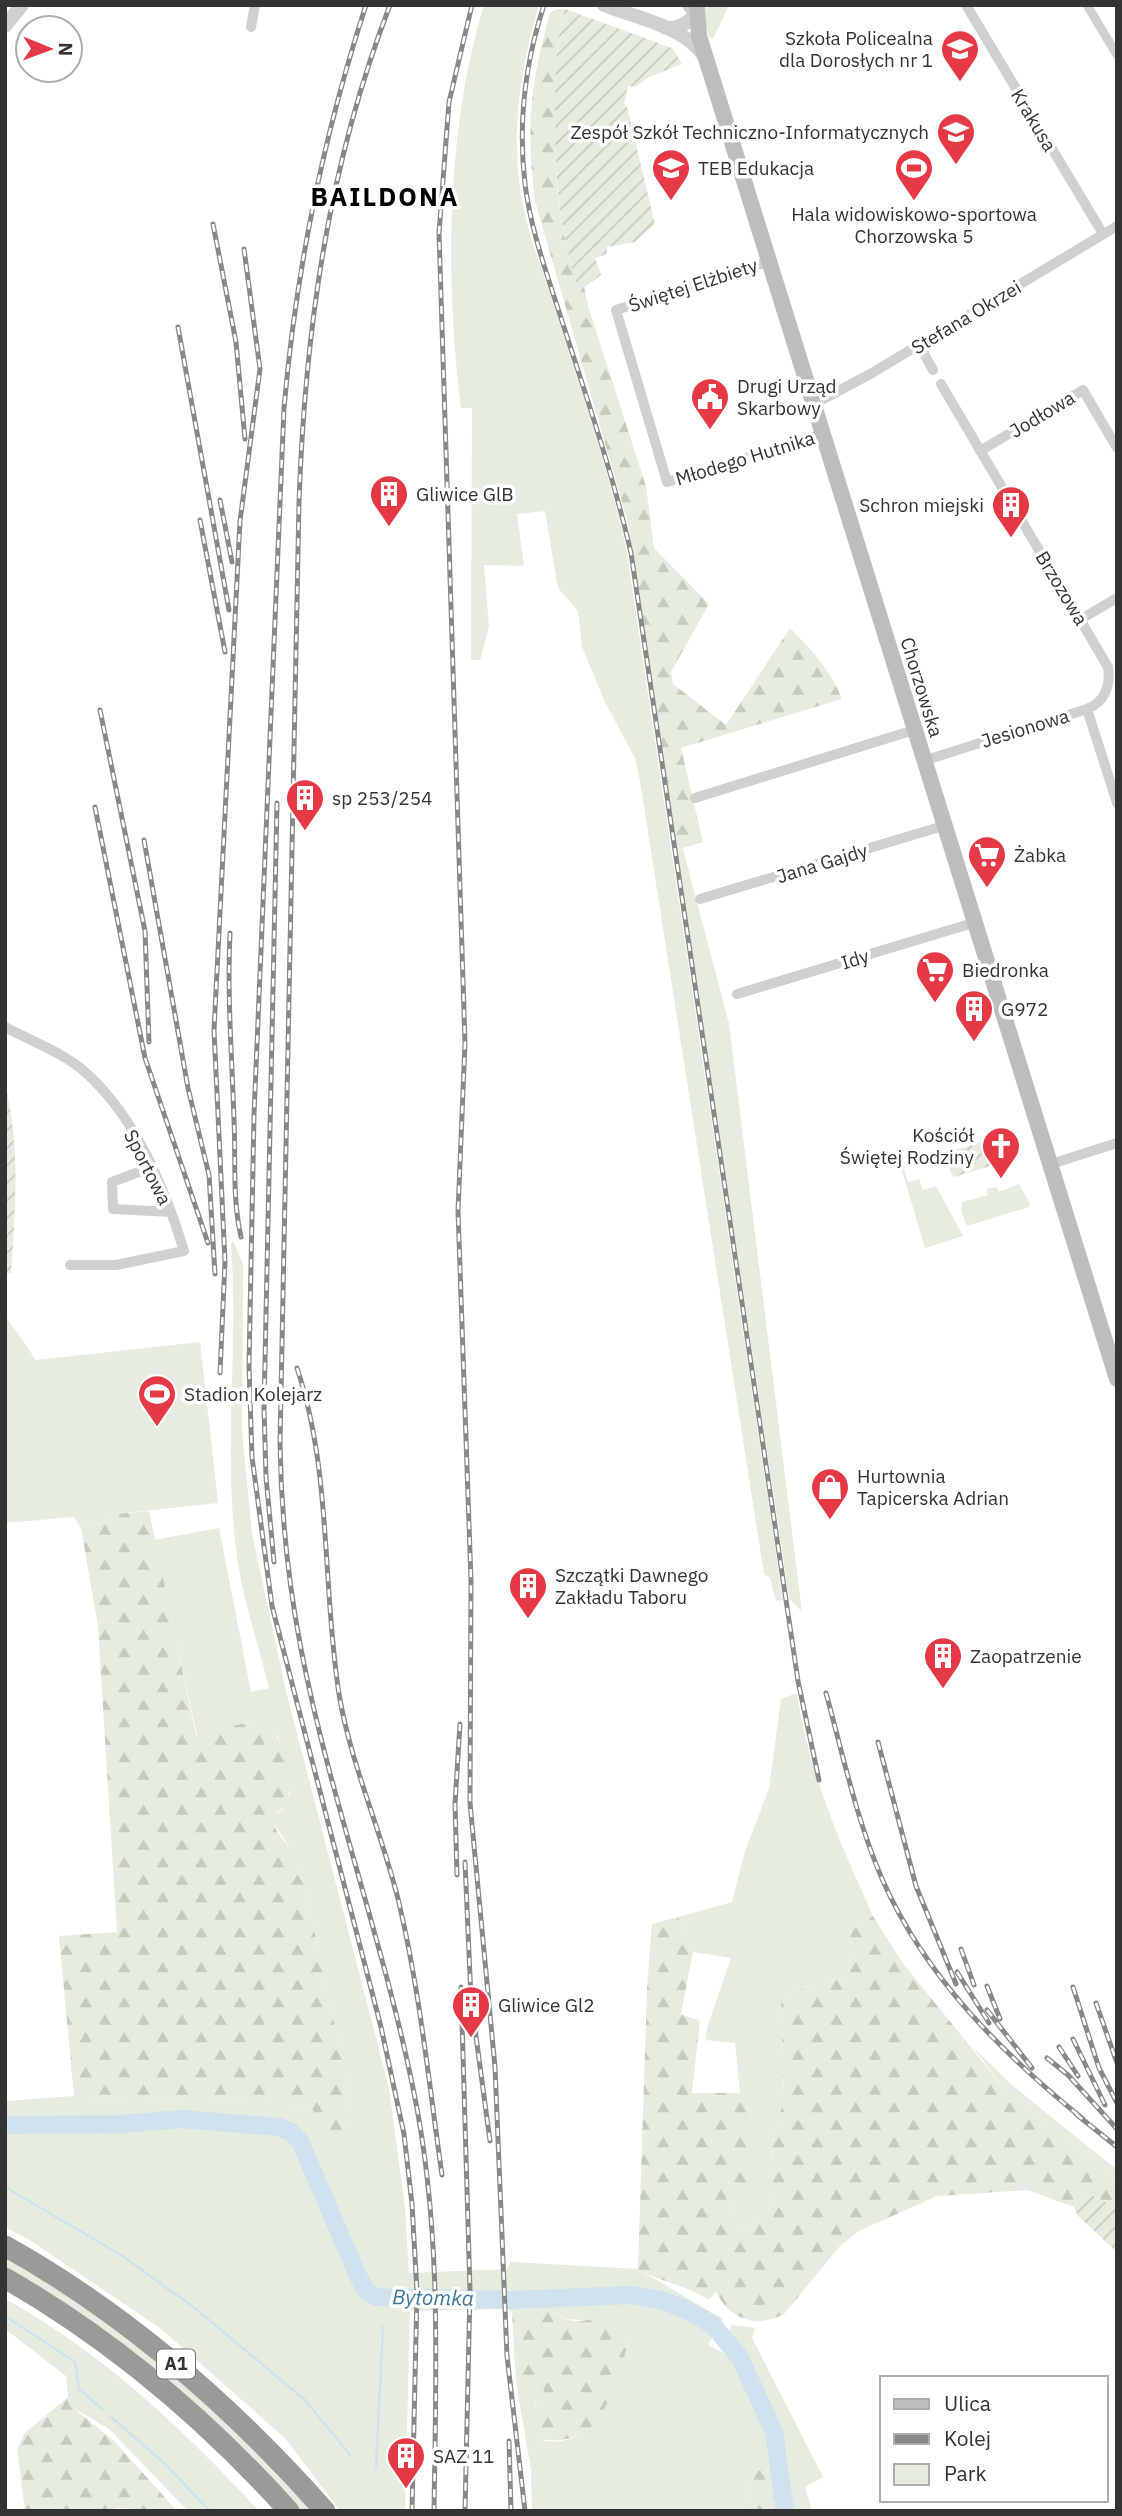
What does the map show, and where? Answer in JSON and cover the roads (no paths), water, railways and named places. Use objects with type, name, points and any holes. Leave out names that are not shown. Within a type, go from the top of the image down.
[{"type":"highway","name":"A1","points":[[5,2246],[88,2298],[190,2375],[252,2433],[324,2511]]},
{"type":"highway","name":"A1","points":[[5,2278],[73,2321],[178,2401],[289,2511]]},
{"type":"main road","name":"Chorzowska","points":[[694,8],[706,59],[943,827],[1116,1375]]},
{"type":"street","points":[[5,26],[22,5]]},
{"type":"street","points":[[251,27],[255,5]]},
{"type":"street","points":[[604,5],[666,28],[695,45],[706,59]]},
{"type":"street","name":"Krakusa","points":[[966,5],[1103,234]]},
{"type":"street","points":[[1087,5],[1117,55]]},
{"type":"street","points":[[666,28],[679,27],[694,8]]},
{"type":"street","name":"Stefana Okrzei","points":[[814,404],[919,345],[1116,227]]},
{"type":"street","name":"Świętej Elżbiety","points":[[667,482],[616,310],[769,261]]},
{"type":"street","points":[[919,345],[933,370]]},
{"type":"street","name":"Brzozowa","points":[[941,384],[1104,659],[1109,676],[1102,698],[1087,709]]},
{"type":"street","name":"Jodłowa","points":[[980,451],[1083,390],[1117,448]]},
{"type":"street","name":"Młodego Hutnika","points":[[667,482],[823,434]]},
{"type":"street","points":[[1081,619],[1117,598]]},
{"type":"street","points":[[1087,709],[1116,800]]},
{"type":"street","name":"Jesionowa","points":[[923,761],[1087,709]]},
{"type":"street","points":[[695,798],[914,730]]},
{"type":"street","name":"Jana Gajdy","points":[[700,899],[943,827]]},
{"type":"street","name":"Idy","points":[[737,994],[973,923]]},
{"type":"street","name":"Sportowa","points":[[5,1027],[84,1071],[121,1115],[152,1167],[184,1251],[116,1265],[70,1265]]},
{"type":"street","points":[[1051,1164],[1117,1143]]},
{"type":"street","points":[[152,1167],[112,1182],[113,1209],[171,1212]]},
{"type":"waterway","name":"Bytomka","points":[[5,2125],[122,2124],[182,2119],[278,2127],[291,2132],[300,2141],[359,2278],[367,2292],[377,2297],[511,2300],[631,2295],[661,2300],[685,2309],[713,2325],[740,2358],[774,2432],[785,2511]]},
{"type":"waterway","points":[[5,2187],[121,2255],[196,2309],[305,2400],[350,2455]]},
{"type":"waterway","points":[[5,2316],[75,2362],[79,2389],[103,2410]]},
{"type":"waterway","points":[[376,2468],[383,2327]]},
{"type":"waterway","points":[[110,2416],[164,2463],[210,2511]]},
{"type":"railway","points":[[366,5],[337,104],[313,204],[296,305],[284,408],[254,1115],[249,1366],[252,1457],[272,1606],[381,2027],[404,2134],[412,2204],[417,2292],[412,2511]]},
{"type":"railway","points":[[390,5],[350,127],[336,188],[314,312],[302,438],[280,1443],[286,1546],[301,1649],[327,1761],[402,2037],[423,2145],[435,2301],[434,2511]]},
{"type":"railway","points":[[472,5],[449,102],[439,233],[465,1043],[458,1211],[471,1581],[470,1803],[495,2067],[507,2356],[525,2511]]},
{"type":"railway","points":[[544,5],[532,49],[525,94],[522,139],[525,184],[540,252],[608,464],[631,553],[798,1681],[819,1780]]},
{"type":"railway","points":[[213,224],[236,342],[245,439]]},
{"type":"railway","points":[[220,1373],[225,1262],[214,1030],[240,521],[260,369],[244,249]]},
{"type":"railway","points":[[178,327],[229,610]]},
{"type":"railway","points":[[220,500],[232,562]]},
{"type":"railway","points":[[200,520],[225,652]]},
{"type":"railway","points":[[100,710],[145,931],[149,1042]]},
{"type":"railway","points":[[274,1562],[266,1477],[264,1408],[277,803]]},
{"type":"railway","points":[[95,807],[145,1058],[208,1243]]},
{"type":"railway","points":[[144,840],[188,1088],[209,1175],[215,1274]]},
{"type":"railway","points":[[230,933],[229,1003],[235,1193],[241,1237]]},
{"type":"railway","points":[[297,1368],[316,1448],[339,1694],[351,1747],[399,1903],[424,2038],[442,2175]]},
{"type":"railway","points":[[826,1693],[851,1788],[874,1859],[901,1916],[921,1950],[944,1982],[995,2040],[1083,2119]]},
{"type":"railway","points":[[457,1875],[455,1804],[460,1724]]},
{"type":"railway","points":[[878,1742],[916,1886],[956,1984]]},
{"type":"railway","points":[[465,1862],[471,1999],[490,2141]]},
{"type":"railway","points":[[961,1949],[974,1985]]},
{"type":"railway","points":[[957,1972],[989,2023]]},
{"type":"railway","points":[[987,1986],[1000,2019]]},
{"type":"railway","points":[[461,1987],[470,2291],[465,2511]]},
{"type":"railway","points":[[1073,1987],[1099,2068],[1117,2103]]},
{"type":"railway","points":[[1096,2003],[1117,2063]]},
{"type":"railway","points":[[987,2010],[1032,2068]]},
{"type":"railway","points":[[1073,2039],[1105,2105]]},
{"type":"railway","points":[[1059,2047],[1078,2076]]},
{"type":"railway","points":[[1047,2058],[1068,2075],[1117,2129]]},
{"type":"railway","points":[[1076,2114],[1117,2147]]},
{"type":"railway","points":[[509,2441],[511,2511]]},
{"type":"place","name":"Szkoła Policealna dla Dorosłych nr 1","points":[[960,83]]},
{"type":"place","name":"Zespół Szkół Techniczno-Informatycznych","points":[[956,166]]},
{"type":"place","name":"TEB Edukacja","points":[[671,202]]},
{"type":"place","name":"Hala widowiskowo-sportowa Chorzowska 5","points":[[914,202]]},
{"type":"place","name":"Drugi Urząd Skarbowy","points":[[710,431]]},
{"type":"place","name":"Gliwice GlB","points":[[389,528]]},
{"type":"place","name":"Schron miejski","points":[[1011,539]]},
{"type":"place","name":"sp 253/254","points":[[305,832]]},
{"type":"place","name":"Żabka","points":[[987,889]]},
{"type":"place","name":"Biedronka","points":[[935,1004]]},
{"type":"place","name":"G972","points":[[974,1043]]},
{"type":"place","name":"Kościół Świętej Rodziny","points":[[1001,1180]]},
{"type":"place","name":"Stadion Kolejarz","points":[[157,1428]]},
{"type":"place","name":"Hurtownia Tapicerska Adrian","points":[[830,1521]]},
{"type":"place","name":"Szczątki Dawnego Zakładu Taboru","points":[[528,1620]]},
{"type":"place","name":"Zaopatrzenie","points":[[943,1690]]},
{"type":"place","name":"Gliwice Gl2","points":[[471,2039]]},
{"type":"place","name":"SAZ 11","points":[[406,2490]]},
{"type":"district","name":"BAILDONA","points":[[385,197]]}]
